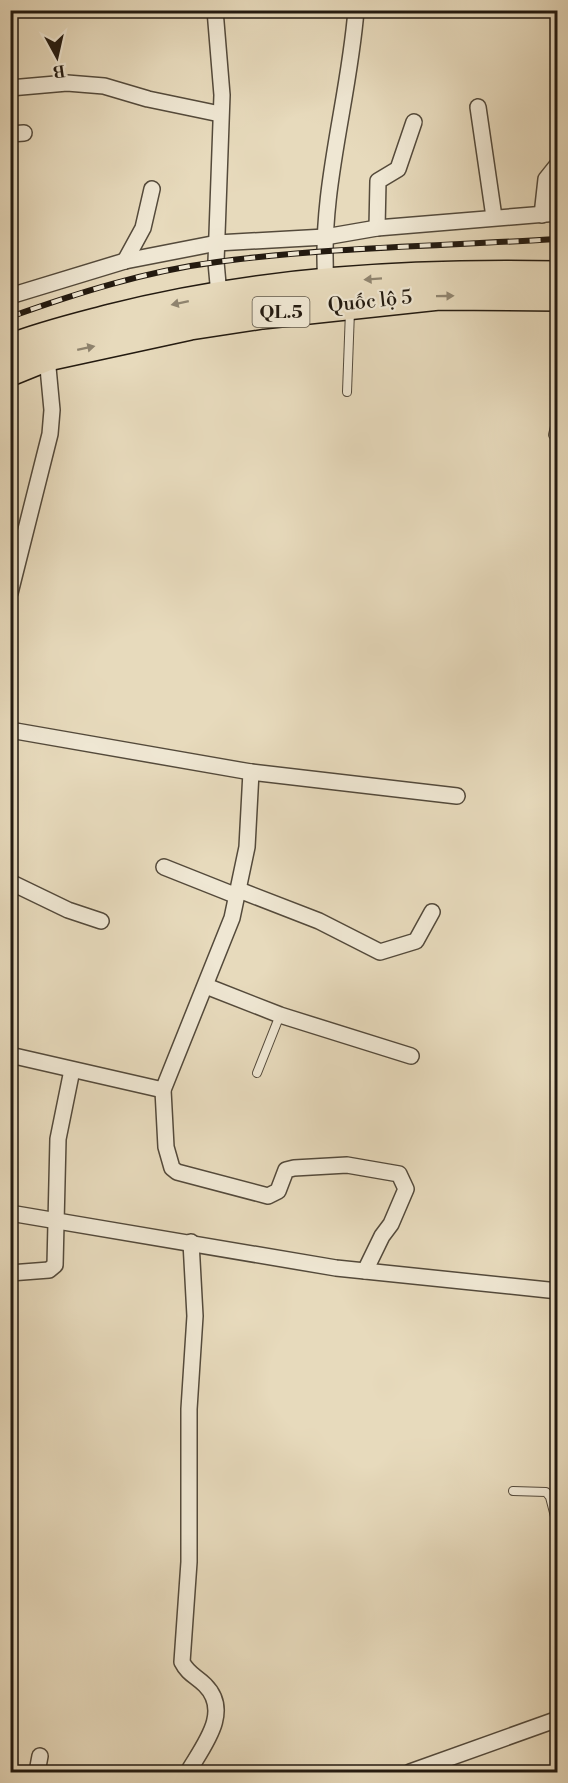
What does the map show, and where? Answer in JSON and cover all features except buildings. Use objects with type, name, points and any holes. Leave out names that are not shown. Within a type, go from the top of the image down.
[{"type":"highway","name":"Quốc lộ 5","points":[[10,348],[38,337],[80,326],[219,295],[417,276],[558,275]]},
{"type":"highway","name":"Quốc lộ 5","points":[[10,372],[47,357],[190,326],[350,303],[439,296],[558,297]]},
{"type":"street","points":[[216,10],[222,95],[217,243],[219,295]]},
{"type":"street","points":[[326,283],[325,237],[335,149],[347,93],[356,10]]},
{"type":"street","points":[[10,88],[67,83],[104,86],[148,99],[220,114]]},
{"type":"street","points":[[478,107],[494,217]]},
{"type":"street","points":[[377,228],[378,181],[398,169],[414,122]]},
{"type":"street","points":[[542,214],[546,179],[558,164]]},
{"type":"street","points":[[125,261],[142,228],[152,189]]},
{"type":"street","points":[[10,296],[125,261],[217,243],[325,237],[377,228],[558,213]]},
{"type":"street","points":[[10,593],[50,434],[52,410],[47,357]]},
{"type":"street","points":[[10,730],[251,772],[457,796]]},
{"type":"street","points":[[251,772],[248,847],[238,893],[222,947],[163,1090],[166,1148],[172,1168],[177,1172],[268,1196],[278,1191],[286,1170],[294,1168],[347,1165],[399,1174],[406,1189],[402,1202],[365,1271]]},
{"type":"street","points":[[164,867],[319,921],[380,952],[416,941],[432,912]]},
{"type":"street","points":[[10,882],[68,910],[101,921]]},
{"type":"street","points":[[206,986],[280,1015],[411,1056]]},
{"type":"street","points":[[10,1055],[163,1090]]},
{"type":"street","points":[[10,1273],[53,1269],[56,1262],[58,1139],[72,1070]]},
{"type":"street","points":[[10,1213],[365,1271],[558,1291]]},
{"type":"street","points":[[188,1773],[218,1713],[215,1697],[204,1684],[190,1675],[182,1662],[189,1562],[189,1409],[195,1316],[191,1242]]},
{"type":"street","points":[[410,1773],[558,1719]]},
{"type":"street","points":[[37,1773],[40,1756]]},
{"type":"lane","points":[[347,392],[350,303]]},
{"type":"lane","points":[[553,435],[558,414]]},
{"type":"lane","points":[[257,1073],[280,1015]]},
{"type":"lane","points":[[513,1491],[546,1492],[550,1497],[558,1528]]},
{"type":"railway","points":[[10,317],[112,284],[165,271],[217,262],[344,250],[558,239]]}]
